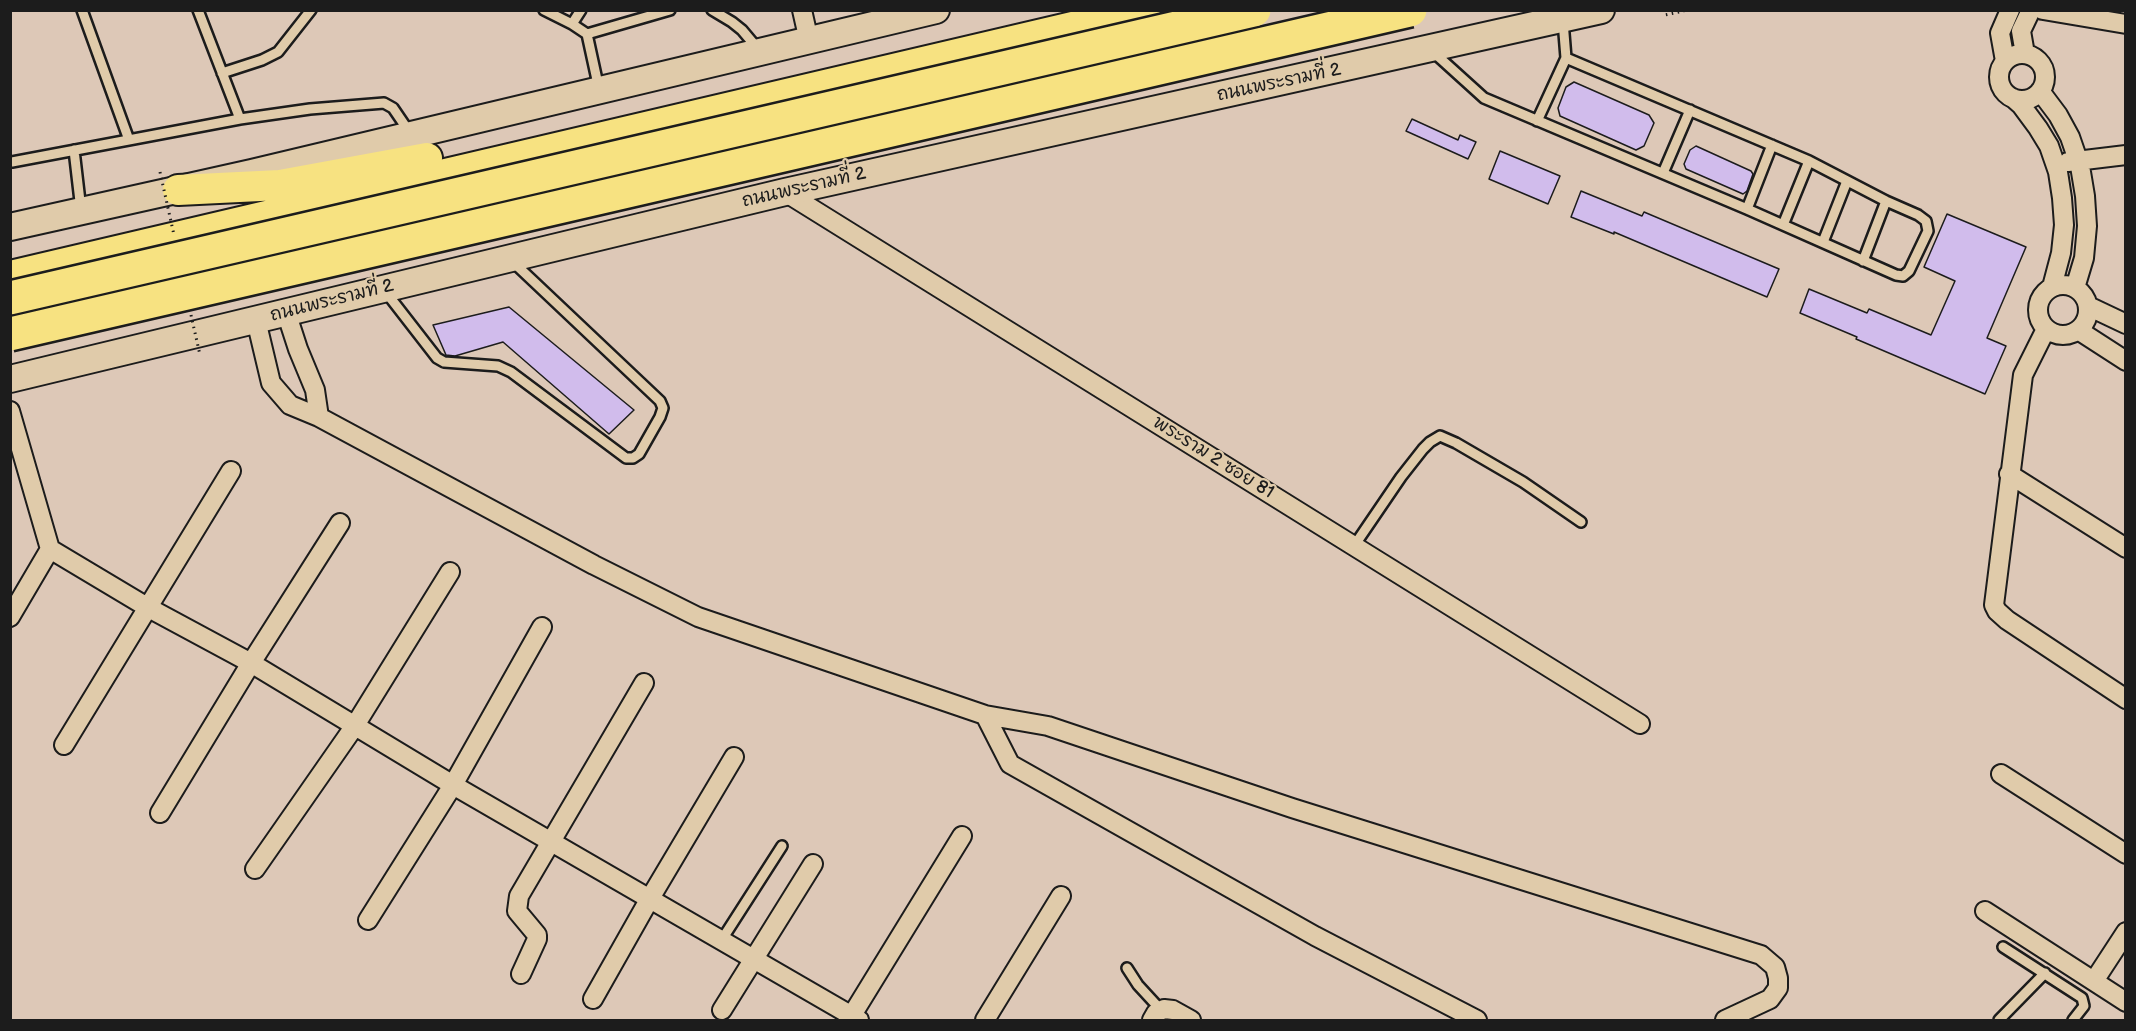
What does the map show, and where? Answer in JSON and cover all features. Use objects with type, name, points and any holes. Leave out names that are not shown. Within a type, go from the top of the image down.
[{"type":"highway","points":[[10,276],[1145,10]]},
{"type":"highway","points":[[10,298],[1254,10]]},
{"type":"highway","points":[[10,333],[1408,10]]},
{"type":"highway","points":[[178,190],[280,185],[465,151],[571,145]]},
{"type":"main road","points":[[10,227],[178,190],[936,10]]},
{"type":"main road","name":"ถนนพระรามที่ 2","points":[[10,379],[785,192],[1601,10]]},
{"type":"street","points":[[802,10],[809,41]]},
{"type":"street","points":[[2005,61],[2000,33],[2010,10]]},
{"type":"street","points":[[2025,54],[2022,31],[2031,10]]},
{"type":"street","points":[[2043,10],[2126,24]]},
{"type":"street","points":[[2013,98],[2028,99],[2040,91],[2045,78],[2042,65],[2037,59],[2025,54],[2011,56],[2005,61],[1999,74],[1999,81],[2002,88],[2013,98],[2021,105],[2038,128],[2049,146],[2055,165],[2062,198],[2064,225],[2061,253],[2052,287]]},
{"type":"street","points":[[2040,91],[2070,137],[2078,160],[2085,196],[2087,226],[2084,258],[2075,288]]},
{"type":"street","points":[[2055,165],[2126,155]]},
{"type":"street","name":"พระราม 2 ซอย 81","points":[[785,192],[1640,724]]},
{"type":"street","points":[[2064,284],[2081,292],[2088,306],[2088,315],[2085,324],[2078,330],[2062,336],[2053,334],[2041,322],[2038,306],[2045,291],[2052,287],[2064,284]]},
{"type":"street","points":[[2088,306],[2126,324]]},
{"type":"street","points":[[286,312],[315,390],[319,417]]},
{"type":"street","points":[[256,321],[271,383],[290,405],[319,417],[594,565],[698,617],[986,715],[1048,726],[1303,812],[1761,955],[1775,967],[1779,978],[1778,988],[1770,999],[1725,1020]]},
{"type":"street","points":[[2046,329],[2023,375],[1994,605],[1997,611],[2126,699]]},
{"type":"street","points":[[2078,330],[2126,361]]},
{"type":"street","points":[[10,411],[50,549],[147,607],[251,663],[354,727],[551,840],[853,1019],[962,836]]},
{"type":"street","points":[[64,745],[231,471]]},
{"type":"street","points":[[2009,474],[2126,549]]},
{"type":"street","points":[[160,813],[251,663],[340,524]]},
{"type":"street","points":[[10,617],[50,549]]},
{"type":"street","points":[[255,869],[354,727],[450,572]]},
{"type":"street","points":[[368,920],[453,785],[542,627]]},
{"type":"street","points":[[521,974],[537,935],[519,914],[517,902],[644,683]]},
{"type":"street","points":[[986,715],[1010,764],[1315,936],[1477,1020]]},
{"type":"street","points":[[593,999],[734,757]]},
{"type":"street","points":[[2001,774],[2126,854]]},
{"type":"street","points":[[722,1010],[813,864]]},
{"type":"street","points":[[985,1020],[1060,896]]},
{"type":"street","points":[[1985,911],[2126,1002]]},
{"type":"street","points":[[2094,981],[2126,932]]},
{"type":"street","points":[[1157,1015],[1173,1010],[1191,1020]]},
{"type":"lane","points":[[82,10],[129,140]]},
{"type":"lane","points":[[198,10],[240,119]]},
{"type":"lane","points":[[222,73],[262,60],[278,52],[311,10]]},
{"type":"lane","points":[[544,10],[587,34],[599,89]]},
{"type":"lane","points":[[572,24],[581,10]]},
{"type":"lane","points":[[587,34],[670,10]]},
{"type":"lane","points":[[712,10],[742,30],[760,52]]},
{"type":"lane","points":[[1537,121],[1566,58],[1563,19]]},
{"type":"lane","points":[[1430,49],[1484,98],[1747,209],[1896,275],[1903,276],[1909,271],[1928,231],[1926,221],[1918,215],[1809,161],[1566,58]]},
{"type":"lane","points":[[12,162],[240,119],[310,109],[384,103],[393,108],[411,135]]},
{"type":"lane","points":[[1663,173],[1690,110]]},
{"type":"lane","points":[[1747,209],[1772,145]]},
{"type":"lane","points":[[74,150],[81,211]]},
{"type":"lane","points":[[1783,225],[1809,161]]},
{"type":"lane","points":[[1823,242],[1847,181]]},
{"type":"lane","points":[[1863,261],[1886,201]]},
{"type":"lane","points":[[383,288],[438,358],[444,362],[498,366],[511,372],[627,458],[633,458],[639,454],[660,417],[663,408],[660,401],[509,258]]},
{"type":"lane","points":[[1354,546],[1401,477],[1423,449],[1440,436],[1523,482],[1581,522]]},
{"type":"lane","points":[[721,941],[782,846]]},
{"type":"lane","points":[[2003,946],[2082,998],[2085,1006],[2073,1020]]},
{"type":"lane","points":[[1127,968],[1157,1015]]},
{"type":"lane","points":[[1999,1020],[2044,973]]},
{"type":"path","points":[[1664,10],[1665,15],[1684,11]]},
{"type":"building","points":[[1574,82],[1649,115],[1654,123],[1644,146],[1636,150],[1560,116],[1558,108],[1566,87]]},
{"type":"building","points":[[1412,119],[1458,140],[1460,135],[1476,142],[1468,159],[1406,131]]},
{"type":"building","points":[[1696,146],[1751,171],[1753,174],[1747,191],[1743,194],[1686,169],[1684,164],[1690,150]]},
{"type":"building","points":[[1500,151],[1560,176],[1548,204],[1489,179]]},
{"type":"building","points":[[1581,191],[1642,216],[1644,212],[1779,269],[1767,297],[1614,232],[1614,234],[1571,217]]},
{"type":"building","points":[[1947,214],[2026,247],[1987,338],[2006,346],[1985,394],[1800,313],[1809,289],[1867,313],[1869,309],[1931,335],[1955,281],[1924,267]]},
{"type":"building","points":[[509,307],[634,410],[609,434],[503,342],[455,356],[446,355],[433,325]]}]
